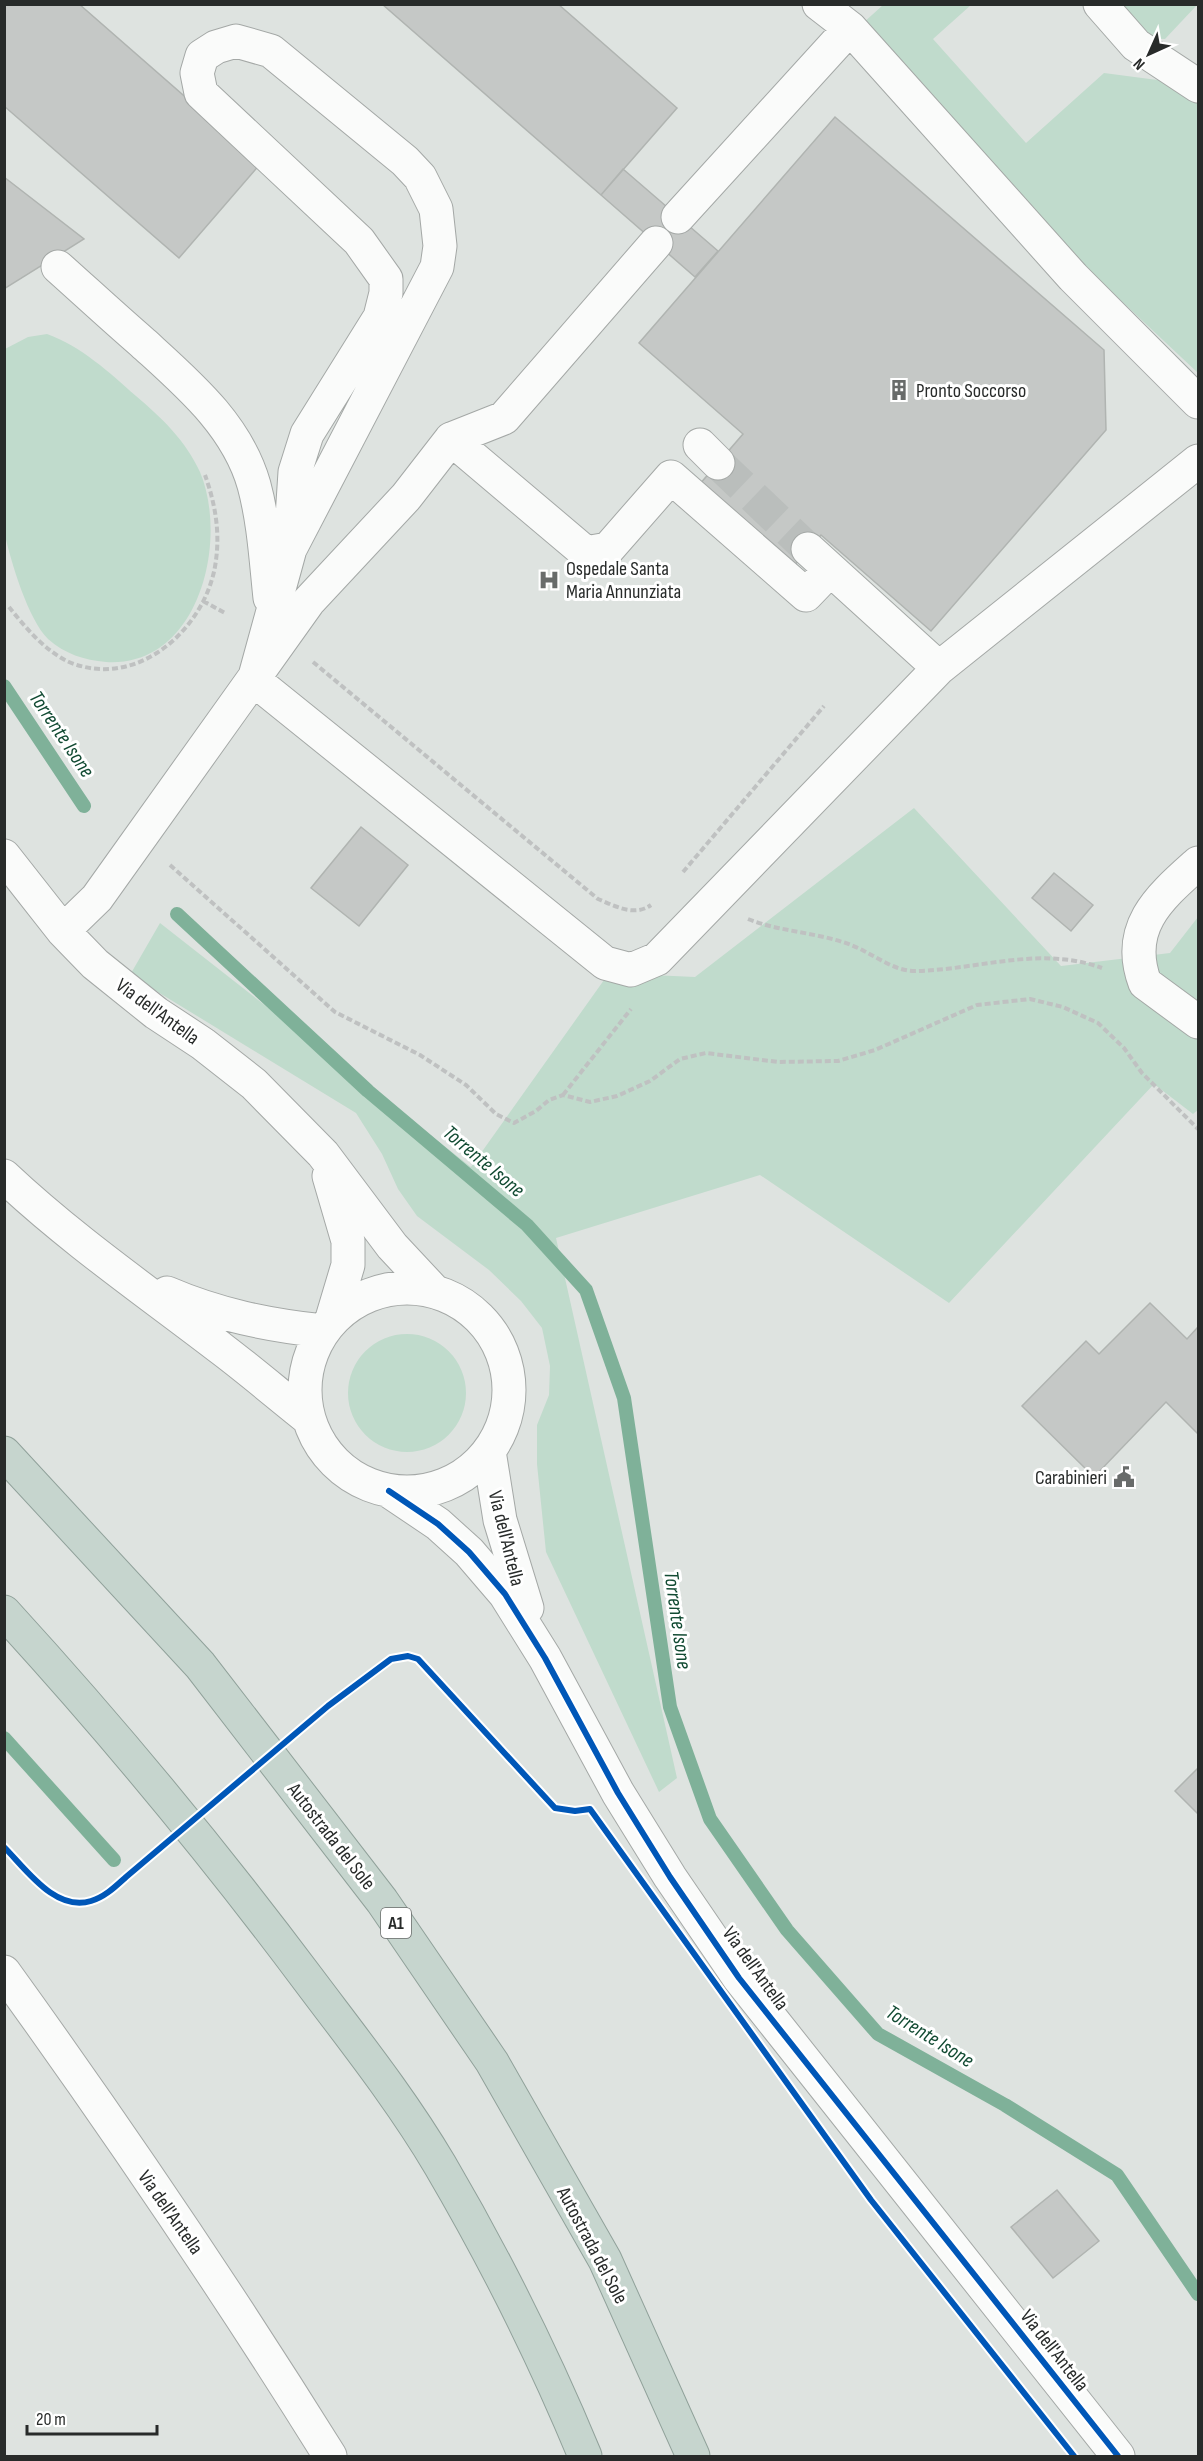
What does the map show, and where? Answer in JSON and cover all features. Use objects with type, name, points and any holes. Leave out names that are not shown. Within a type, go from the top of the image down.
[{"type":"highway","name":"Autostrada del Sole","points":[[4,1453],[200,1665],[382,1901],[492,2062],[600,2251],[693,2457]]},
{"type":"highway","points":[[4,1612],[55,1667],[243,1892],[372,2064],[440,2164],[549,2370],[585,2457]]},
{"type":"street","points":[[819,4],[850,28],[1073,276],[1198,402]]},
{"type":"street","points":[[1100,4],[1136,45],[1198,86]]},
{"type":"street","points":[[678,217],[850,28]]},
{"type":"street","points":[[254,680],[290,549],[296,472],[307,434],[380,317],[386,293],[386,279],[358,241],[201,93],[197,74],[202,56],[216,47],[236,41],[271,51],[405,161],[420,177],[436,209],[439,237],[437,267],[290,549]]},
{"type":"street","points":[[63,931],[97,898],[309,600],[406,497],[452,439],[504,418],[656,243]]},
{"type":"street","points":[[58,267],[186,382],[212,408],[232,439],[253,483],[262,524],[272,618]]},
{"type":"street","points":[[452,439],[586,553],[608,549],[671,477],[806,595],[819,559],[939,669]]},
{"type":"street","points":[[254,680],[605,963],[631,970],[657,959],[939,669],[1198,461]]},
{"type":"street","name":"Via dell'Antella","points":[[4,856],[63,931],[95,964],[156,1013],[203,1044],[254,1084],[322,1154],[392,1246],[435,1292]]},
{"type":"street","points":[[1198,862],[1146,915],[1137,947],[1145,983],[1198,1022]]},
{"type":"street","name":"Via dell'Antella","points":[[322,1154],[348,1241],[348,1265],[327,1327],[308,1365],[305,1383],[309,1419],[326,1452],[339,1466],[371,1486],[389,1491],[408,1492],[446,1485],[462,1476],[489,1450],[501,1429],[507,1406],[508,1381],[503,1357],[492,1335],[477,1316],[458,1301],[435,1292],[397,1288],[378,1292],[345,1309],[327,1327]]},
{"type":"street","points":[[4,1176],[35,1205],[116,1270],[225,1351],[309,1419]]},
{"type":"street","points":[[116,1270],[199,1307],[247,1320],[327,1327]]},
{"type":"street","name":"Via dell'Antella","points":[[489,1450],[500,1520],[515,1578],[545,1658]]},
{"type":"street","name":"Via dell'Antella","points":[[389,1491],[438,1524],[470,1552],[505,1594],[545,1658],[618,1793],[670,1877],[739,1978],[1118,2457]]},
{"type":"street","name":"Via dell'Antella","points":[[4,1972],[87,2087],[148,2180],[241,2313],[330,2457]]},
{"type":"path","points":[[9,607],[42,643],[68,661],[92,669],[135,664],[157,654],[192,622],[203,601],[216,562],[217,530],[213,497],[203,468]]},
{"type":"path","points":[[203,601],[225,613]]},
{"type":"path","points":[[305,656],[598,899],[625,910],[643,911],[658,900]]},
{"type":"path","points":[[676,879],[824,706]]},
{"type":"path","points":[[141,838],[335,1012],[420,1055],[466,1085],[503,1119],[514,1123],[525,1118],[549,1100],[563,1095],[643,994],[657,959]]},
{"type":"path","points":[[743,917],[861,949],[891,965],[913,971],[1006,958],[1057,957],[1080,960],[1145,983]]},
{"type":"path","points":[[563,1095],[590,1102],[617,1096],[650,1081],[680,1059],[706,1053],[778,1062],[838,1061],[875,1050],[977,1005],[1030,999],[1063,1006],[1098,1023],[1124,1048],[1142,1073],[1198,1129]]},
{"type":"green space","points":[[883,5],[971,5],[933,39],[1026,143],[1104,73],[1165,81],[1198,102],[1198,373],[1064,247],[862,24]]},
{"type":"green space","points":[[1112,5],[1197,5],[1165,39],[1143,38]]},
{"type":"green space","points":[[47,334],[60,339],[95,361],[164,421],[188,450],[200,472],[208,500],[211,532],[208,564],[199,595],[184,623],[164,645],[138,658],[98,661],[82,658],[54,644],[34,618],[11,560],[3,515],[5,349],[28,337]]},
{"type":"green space","points":[[914,808],[1061,966],[1170,953],[1198,917],[1198,1110],[1193,1114],[1154,1084],[949,1303],[760,1175],[556,1238],[677,1778],[659,1792],[546,1552],[537,1464],[537,1425],[549,1395],[550,1366],[542,1328],[521,1301],[489,1270],[417,1216],[398,1189],[382,1154],[356,1113],[130,975],[160,923],[471,1167],[609,973],[695,977]]},
{"type":"green space","points":[[407,1334],[429,1339],[449,1351],[461,1371],[466,1393],[461,1415],[449,1435],[429,1447],[407,1452],[385,1447],[365,1435],[353,1415],[348,1393],[353,1371],[365,1351],[385,1339]]},
{"type":"building","points":[[4,4],[79,4],[261,163],[179,258],[4,106]]},
{"type":"building","points":[[382,4],[558,4],[677,108],[601,195]]},
{"type":"building","name":"Pronto Soccorso","points":[[835,117],[1104,350],[1106,430],[931,631],[821,535],[793,567],[699,485],[743,434],[639,343]]},
{"type":"building","points":[[623,169],[718,251],[695,277],[601,195]]},
{"type":"building","points":[[4,177],[84,239],[4,289]]},
{"type":"building","points":[[361,827],[408,865],[359,926],[311,888]]},
{"type":"building","points":[[1054,873],[1093,905],[1071,931],[1032,898]]},
{"type":"building","points":[[1150,1303],[1187,1339],[1198,1327],[1198,1434],[1166,1402],[1094,1477],[1022,1406],[1086,1341],[1099,1354]]},
{"type":"building","points":[[1198,1768],[1198,1814],[1175,1791]]},
{"type":"building","points":[[1057,2190],[1099,2241],[1053,2278],[1011,2227]]},
{"type":"waterway","name":"Torrente Isone","points":[[4,686],[84,806]]},
{"type":"waterway","name":"Torrente Isone","points":[[177,914],[368,1091],[527,1225],[586,1290],[624,1398],[670,1707],[710,1819],[787,1930],[878,2034],[1005,2105],[1117,2175],[1198,2294]]},
{"type":"waterway","points":[[4,1738],[114,1860]]},
{"type":"tunnel","points":[[718,463],[808,549]]},
{"type":"cycle path","points":[[389,1491],[438,1524],[469,1552],[505,1594],[545,1658],[618,1793],[670,1877],[739,1978],[1118,2456]]},
{"type":"cycle path","points":[[4,1847],[32,1877],[53,1895],[78,1903],[96,1899],[106,1894],[328,1706],[391,1659],[408,1656],[418,1659],[555,1808],[575,1811],[590,1809],[871,2200],[1074,2456]]},
{"type":"place","name":"Pronto Soccorso","points":[[899,390]]},
{"type":"place","name":"Ospedale Santa Maria Annunziata","points":[[549,580]]},
{"type":"place","name":"Carabinieri","points":[[1124,1477]]}]
